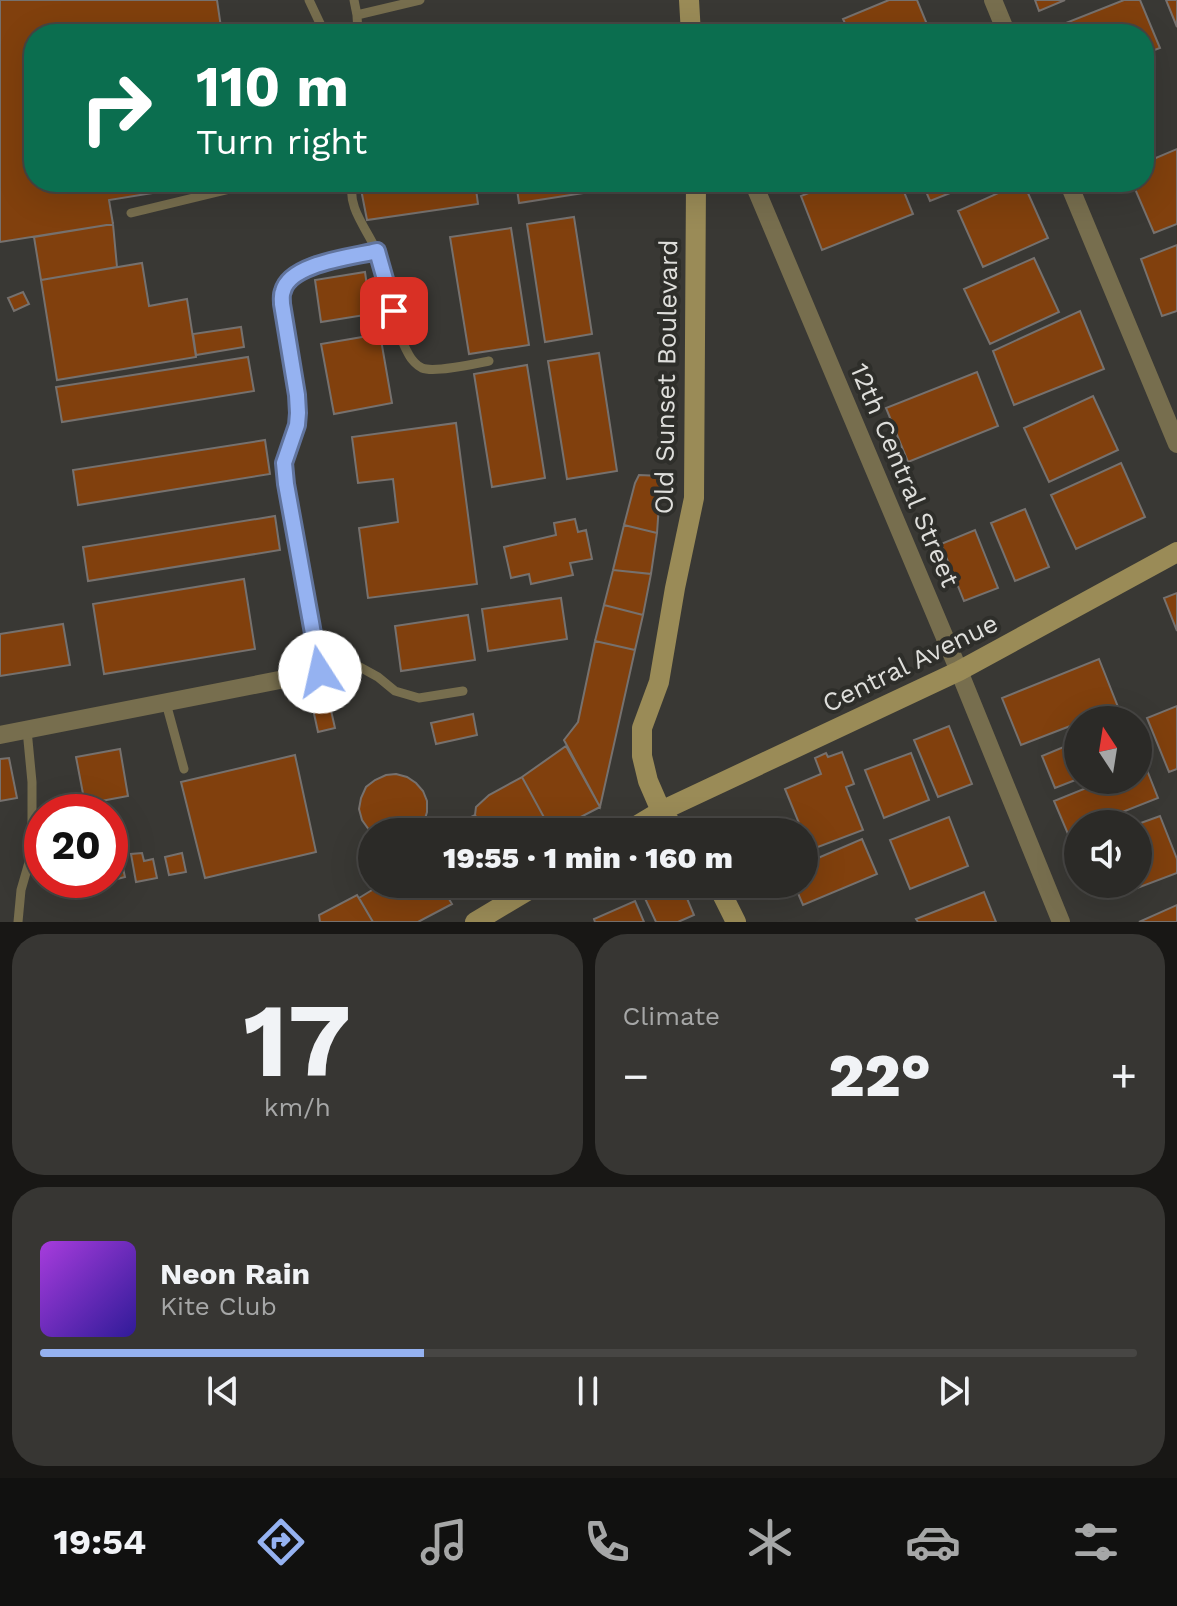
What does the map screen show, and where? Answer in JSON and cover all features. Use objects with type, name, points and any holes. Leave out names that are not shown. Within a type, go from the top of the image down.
[{"type":"street","points":[[689,0],[690,24]]},
{"type":"street","points":[[993,0],[1003,24]]},
{"type":"street","name":"Old Sunset Boulevard","points":[[667,818],[648,781],[642,756],[642,728],[659,682],[694,498],[696,192]]},
{"type":"street","name":"12th Central Street","points":[[757,192],[1061,922]]},
{"type":"street","points":[[1072,192],[1177,444]]},
{"type":"street","name":"Central Avenue","points":[[661,811],[959,671],[1177,552]]},
{"type":"street","points":[[0,735],[320,672]]},
{"type":"street","points":[[649,818],[661,811]]},
{"type":"street","points":[[475,922],[515,898]]},
{"type":"street","points":[[724,898],[736,922]]},
{"type":"lane","points":[[309,0],[320,24]]},
{"type":"lane","points":[[354,0],[357,24]]},
{"type":"lane","points":[[357,15],[363,0]]},
{"type":"lane","points":[[357,15],[420,0]]},
{"type":"lane","points":[[131,213],[219,192]]},
{"type":"lane","points":[[352,192],[356,213],[377,251],[410,358],[421,368],[433,369],[489,361]]},
{"type":"lane","points":[[377,251],[308,267],[287,281],[283,291],[282,304],[298,413],[284,463],[286,484],[320,672],[339,666],[358,666],[395,691],[419,698],[463,691]]},
{"type":"lane","points":[[166,703],[184,769]]},
{"type":"lane","points":[[18,922],[21,890],[32,852],[32,782],[27,730]]},
{"type":"building","points":[[0,0],[217,0],[221,24],[24,24],[24,192],[159,192],[109,200],[113,224],[0,242]]},
{"type":"building","points":[[889,0],[917,0],[927,24],[845,24],[843,19]]},
{"type":"building","points":[[1035,0],[1065,0],[1039,11]]},
{"type":"building","points":[[1124,0],[1140,0],[1150,24],[1063,24]]},
{"type":"building","points":[[1166,0],[1177,0],[1177,27]]},
{"type":"building","points":[[1154,34],[1160,48],[1154,50]]},
{"type":"building","points":[[1177,149],[1177,224],[1154,233],[1136,192],[1154,192],[1154,159]]},
{"type":"building","points":[[362,192],[476,192],[478,204],[367,220]]},
{"type":"building","points":[[517,192],[584,193],[519,203]]},
{"type":"building","points":[[811,192],[904,192],[913,214],[822,250],[801,196]]},
{"type":"building","points":[[926,192],[953,192],[930,201]]},
{"type":"building","points":[[1001,192],[1027,192],[1048,238],[983,267],[958,211]]},
{"type":"building","points":[[574,217],[592,334],[545,342],[527,224]]},
{"type":"building","points":[[113,224],[117,267],[41,280],[34,237]]},
{"type":"building","points":[[511,228],[529,345],[469,354],[450,237]]},
{"type":"building","points":[[1177,245],[1177,311],[1162,316],[1141,259]]},
{"type":"building","points":[[1034,258],[1059,312],[990,344],[964,289]]},
{"type":"building","points":[[142,263],[149,306],[187,299],[196,357],[57,380],[41,280]]},
{"type":"building","points":[[365,272],[371,314],[321,322],[315,280]]},
{"type":"building","points":[[23,292],[29,304],[14,311],[8,298]]},
{"type":"building","points":[[1080,311],[1104,369],[1014,405],[993,351]]},
{"type":"building","points":[[241,327],[244,347],[196,355],[193,334]]},
{"type":"building","points":[[380,334],[392,403],[334,414],[321,344]]},
{"type":"building","points":[[599,353],[617,471],[567,479],[548,361]]},
{"type":"building","points":[[248,357],[254,391],[62,422],[56,387]]},
{"type":"building","points":[[527,365],[545,478],[492,487],[474,374]]},
{"type":"building","points":[[977,372],[998,426],[908,462],[886,408]]},
{"type":"building","points":[[1093,396],[1118,450],[1049,482],[1024,428]]},
{"type":"building","points":[[456,423],[477,584],[368,598],[359,528],[398,522],[393,479],[358,483],[352,437]]},
{"type":"building","points":[[265,440],[270,474],[78,505],[73,470]]},
{"type":"building","points":[[1121,463],[1145,517],[1076,549],[1051,495]]},
{"type":"building","points":[[639,475],[661,476],[657,533],[624,525]]},
{"type":"building","points":[[1025,509],[1049,567],[1015,581],[991,523]]},
{"type":"building","points":[[275,516],[280,550],[88,581],[83,547]]},
{"type":"building","points":[[575,519],[578,532],[586,530],[592,559],[570,563],[573,575],[531,584],[529,574],[511,578],[504,547],[556,535],[554,523]]},
{"type":"building","points":[[624,525],[657,533],[651,574],[613,570]]},
{"type":"building","points":[[975,530],[998,588],[964,601],[941,544]]},
{"type":"building","points":[[613,570],[651,574],[643,615],[604,605]]},
{"type":"building","points":[[244,579],[255,649],[104,674],[93,604]]},
{"type":"building","points":[[1177,593],[1177,631],[1164,598]]},
{"type":"building","points":[[561,598],[567,639],[488,651],[482,609]]},
{"type":"building","points":[[604,605],[643,615],[635,650],[595,641]]},
{"type":"building","points":[[468,615],[475,660],[401,671],[395,626]]},
{"type":"building","points":[[63,624],[70,665],[0,676],[0,634]]},
{"type":"building","points":[[595,641],[635,650],[600,807],[564,740],[578,722]]},
{"type":"building","points":[[1099,659],[1118,706],[1064,706],[1064,728],[1021,745],[1002,698]]},
{"type":"building","points":[[330,706],[335,728],[318,732],[313,709]]},
{"type":"building","points":[[1177,706],[1177,769],[1169,772],[1152,730],[1152,716]]},
{"type":"building","points":[[473,714],[477,735],[436,744],[431,723]]},
{"type":"building","points":[[949,726],[972,784],[938,797],[914,740]]},
{"type":"building","points":[[566,746],[600,807],[579,818],[544,818],[522,777]]},
{"type":"building","points":[[1064,747],[1064,784],[1055,788],[1042,756]]},
{"type":"building","points":[[120,749],[128,794],[83,794],[76,757]]},
{"type":"building","points":[[842,752],[854,784],[846,787],[863,830],[818,847],[818,818],[797,818],[785,789],[821,774],[815,758],[826,753],[828,757]]},
{"type":"building","points":[[911,753],[929,800],[884,818],[865,770]]},
{"type":"building","points":[[295,755],[316,852],[205,878],[181,782]]},
{"type":"building","points":[[9,758],[17,798],[0,801],[0,759]]},
{"type":"building","points":[[396,774],[416,783],[427,801],[425,818],[361,818],[359,809],[366,787],[386,775]]},
{"type":"building","points":[[522,777],[544,818],[477,818],[476,807],[489,795]]},
{"type":"building","points":[[1152,783],[1158,798],[1128,810],[1064,810],[1064,825],[1054,801],[1071,794],[1152,794]]},
{"type":"building","points":[[1160,816],[1177,859],[1177,873],[1152,882],[1152,819]]},
{"type":"building","points":[[949,817],[968,866],[910,889],[890,840]]},
{"type":"building","points":[[862,839],[877,874],[803,905],[800,898],[818,898],[818,858]]},
{"type":"building","points":[[142,853],[144,861],[153,859],[157,878],[136,882],[131,854]]},
{"type":"building","points":[[182,853],[186,872],[169,875],[165,857]]},
{"type":"building","points":[[984,892],[996,922],[918,922],[916,919]]},
{"type":"building","points":[[357,895],[373,922],[320,922],[319,915]]},
{"type":"building","points":[[359,898],[448,898],[452,904],[418,922],[373,922]]},
{"type":"building","points":[[645,898],[687,898],[694,915],[678,922],[656,922]]},
{"type":"building","points":[[635,901],[644,922],[595,922],[594,919]]},
{"type":"building","points":[[1177,905],[1177,922],[1139,922]]},
{"type":"route","points":[[320,672],[286,484],[284,463],[298,413],[282,304],[283,291],[287,281],[308,267],[377,251],[394,311]]}]
